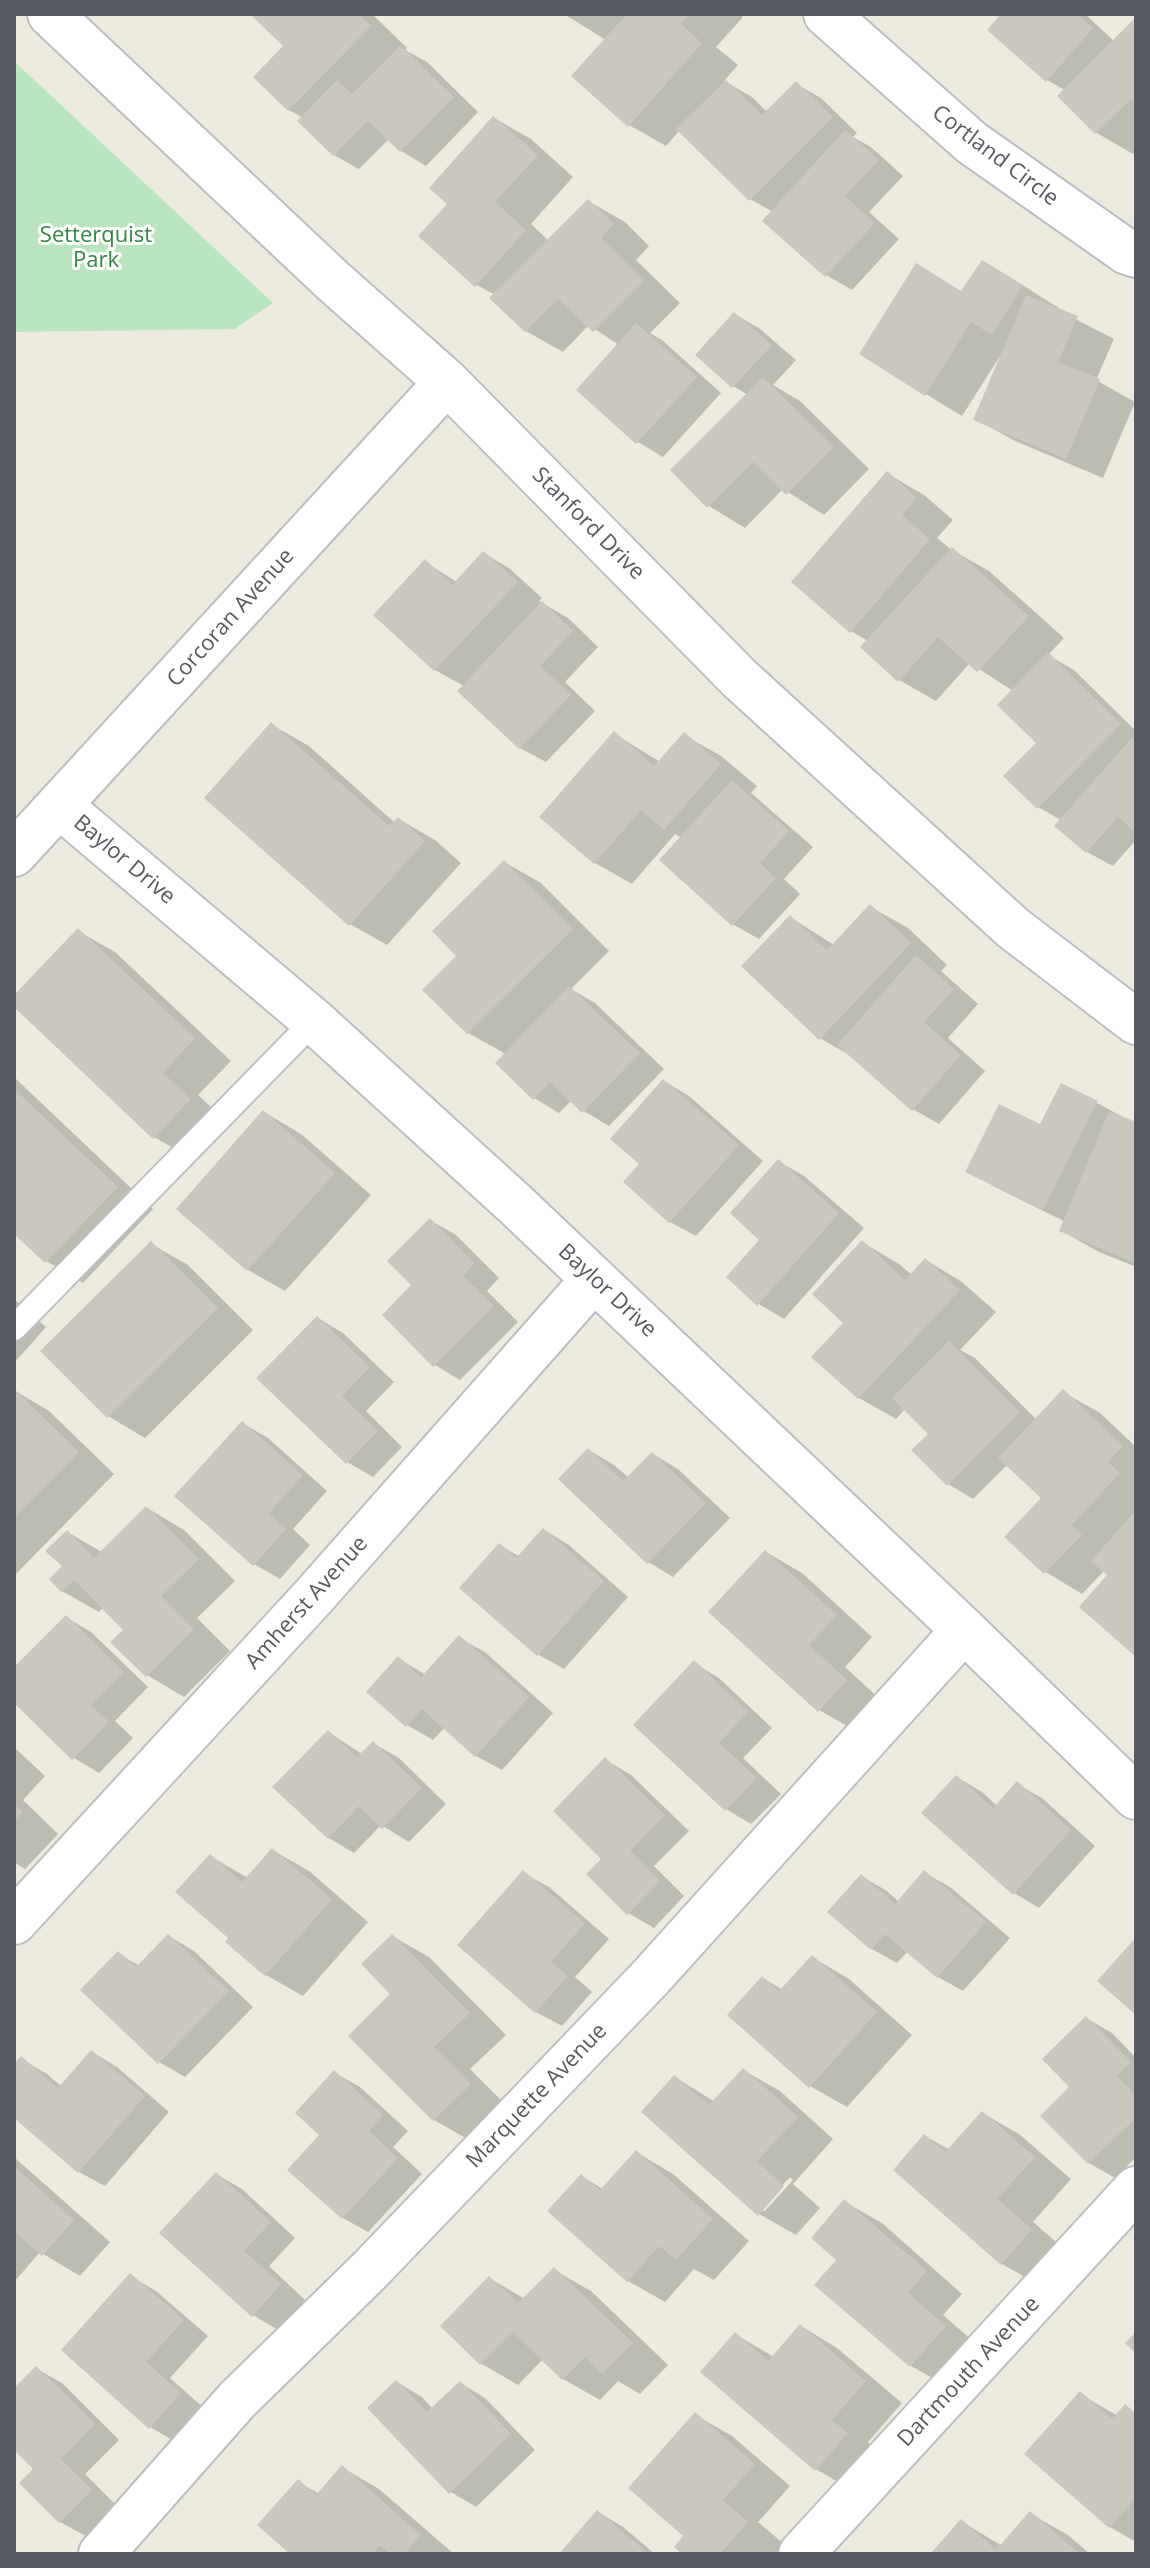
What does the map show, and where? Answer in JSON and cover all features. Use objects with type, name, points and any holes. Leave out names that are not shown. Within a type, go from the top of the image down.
[{"type":"street","name":"Stanford Drive","points":[[50,14],[332,280],[447,382],[740,679],[1013,928],[1136,1022]]},
{"type":"street","name":"Cortland Circle","points":[[826,14],[972,143],[1127,252],[1136,255]]},
{"type":"street","name":"Corcoran Avenue","points":[[14,854],[447,382]]},
{"type":"street","name":"Baylor Drive","points":[[60,806],[314,1021],[594,1279],[1136,1797]]},
{"type":"street","name":"Amherst Avenue","points":[[14,1922],[314,1596],[594,1279]]},
{"type":"street","name":"Marquette Avenue","points":[[101,2554],[237,2400],[370,2270],[650,1978],[964,1630]]},
{"type":"street","name":"Dartmouth Avenue","points":[[801,2554],[1136,2189]]},
{"type":"lane","points":[[14,1328],[314,1021]]},
{"type":"green space","name":"Setterquist Park","points":[[14,61],[273,303],[234,329],[14,332]]},
{"type":"building","points":[[250,14],[359,14],[371,26],[288,111],[253,77],[283,46]]},
{"type":"building","points":[[627,14],[690,14],[681,24],[702,43],[628,127],[571,76]]},
{"type":"building","points":[[1001,14],[1077,14],[1093,28],[1046,82],[987,30]]},
{"type":"building","points":[[1136,17],[1136,104],[1131,99],[1095,134],[1057,96]]},
{"type":"building","points":[[401,45],[454,97],[400,152],[368,121],[333,156],[297,121],[337,80],[352,94]]},
{"type":"building","points":[[726,80],[762,115],[796,81],[833,117],[749,201],[676,129]]},
{"type":"building","points":[[493,116],[538,155],[495,202],[526,230],[475,287],[418,236],[447,204],[429,188]]},
{"type":"building","points":[[845,130],[879,160],[845,196],[875,223],[825,277],[762,221]]},
{"type":"building","points":[[588,199],[614,224],[601,238],[644,281],[593,332],[558,299],[525,332],[489,298]]},
{"type":"building","points":[[982,260],[1023,285],[992,335],[971,322],[925,396],[859,354],[916,263],[961,291]]},
{"type":"building","points":[[1026,295],[1078,316],[1058,362],[1100,379],[1066,459],[973,420]]},
{"type":"building","points":[[734,312],[772,345],[732,388],[695,355]]},
{"type":"building","points":[[636,323],[697,377],[636,444],[576,390]]},
{"type":"building","points":[[763,377],[834,447],[786,495],[753,462],[707,508],[670,470]]},
{"type":"building","points":[[887,471],[917,498],[902,515],[930,539],[850,633],[791,582]]},
{"type":"building","points":[[952,547],[1029,616],[977,672],[938,637],[898,682],[860,647]]},
{"type":"building","points":[[483,551],[518,582],[434,671],[373,615],[425,559],[452,585]]},
{"type":"building","points":[[542,601],[573,631],[540,666],[571,695],[519,749],[457,691]]},
{"type":"building","points":[[1048,652],[1121,724],[1037,809],[1003,776],[1036,743],[997,705]]},
{"type":"building","points":[[271,722],[389,826],[398,817],[425,841],[349,926],[204,798]]},
{"type":"building","points":[[614,731],[654,766],[684,732],[721,764],[664,830],[641,810],[594,864],[539,817]]},
{"type":"building","points":[[1136,733],[1136,833],[1118,817],[1086,853],[1054,826]]},
{"type":"building","points":[[732,780],[789,831],[760,863],[776,878],[732,926],[659,860]]},
{"type":"building","points":[[504,860],[573,929],[467,1034],[422,990],[456,956],[432,931]]},
{"type":"building","points":[[870,904],[911,943],[819,1040],[741,966],[790,915],[827,950]]},
{"type":"building","points":[[78,928],[195,1038],[163,1073],[191,1099],[153,1139],[14,1007],[14,995]]},
{"type":"building","points":[[916,955],[954,989],[924,1022],[961,1055],[912,1111],[837,1045]]},
{"type":"building","points":[[569,986],[640,1053],[582,1113],[550,1082],[533,1100],[495,1063]]},
{"type":"building","points":[[663,1079],[739,1145],[669,1223],[623,1182],[639,1164],[610,1139]]},
{"type":"building","points":[[1061,1083],[1098,1101],[1043,1210],[965,1172],[999,1104],[1040,1124]]},
{"type":"building","points":[[14,1089],[118,1187],[45,1263],[14,1234]]},
{"type":"building","points":[[263,1110],[335,1173],[247,1271],[176,1209]]},
{"type":"building","points":[[1109,1111],[1136,1122],[1136,1263],[1059,1231]]},
{"type":"building","points":[[778,1159],[839,1213],[757,1306],[726,1277],[759,1240],[730,1213]]},
{"type":"building","points":[[430,1218],[475,1263],[463,1276],[494,1306],[433,1367],[382,1315],[411,1285],[387,1261]]},
{"type":"building","points":[[862,1240],[905,1280],[925,1258],[960,1290],[858,1399],[811,1357],[843,1323],[812,1294]]},
{"type":"building","points":[[151,1241],[218,1308],[107,1418],[40,1351]]},
{"type":"building","points":[[317,1316],[370,1367],[342,1396],[378,1431],[346,1464],[256,1378]]},
{"type":"building","points":[[949,1341],[1020,1412],[947,1486],[911,1450],[928,1434],[892,1398]]},
{"type":"building","points":[[14,1389],[79,1452],[14,1518]]},
{"type":"building","points":[[1063,1389],[1123,1446],[1108,1462],[1120,1473],[1072,1525],[1082,1535],[1044,1574],[1004,1537],[1041,1498],[998,1458]]},
{"type":"building","points":[[242,1421],[303,1475],[269,1513],[286,1529],[253,1566],[174,1496]]},
{"type":"building","points":[[588,1448],[623,1481],[652,1452],[706,1503],[647,1564],[558,1479]]},
{"type":"building","points":[[146,1506],[199,1559],[161,1596],[194,1629],[146,1677],[110,1642],[123,1630],[74,1580],[61,1592],[49,1579],[62,1566],[45,1551],[67,1530],[94,1558]]},
{"type":"building","points":[[1136,1510],[1136,1657],[1079,1607],[1107,1575],[1091,1561]]},
{"type":"building","points":[[543,1528],[604,1581],[537,1656],[459,1588],[499,1543],[516,1558]]},
{"type":"building","points":[[765,1550],[837,1615],[809,1645],[847,1680],[818,1712],[708,1612]]},
{"type":"building","points":[[66,1615],[124,1672],[91,1705],[109,1722],[72,1760],[14,1703],[14,1667]]},
{"type":"building","points":[[459,1635],[529,1697],[475,1757],[422,1709],[406,1727],[366,1692],[398,1656],[421,1677]]},
{"type":"building","points":[[694,1660],[748,1712],[719,1743],[757,1778],[725,1811],[633,1725]]},
{"type":"building","points":[[328,1730],[357,1757],[373,1741],[422,1788],[382,1829],[359,1806],[328,1839],[272,1787]]},
{"type":"building","points":[[605,1757],[665,1815],[630,1851],[660,1881],[627,1915],[586,1874],[601,1859],[553,1811]]},
{"type":"building","points":[[956,1775],[993,1808],[1017,1781],[1071,1830],[1013,1895],[921,1813]]},
{"type":"building","points":[[14,1804],[23,1812],[14,1821]]},
{"type":"building","points":[[272,1848],[332,1899],[265,1976],[225,1942],[228,1938],[175,1892],[210,1854],[242,1882]]},
{"type":"building","points":[[523,1870],[585,1923],[551,1962],[568,1976],[535,2013],[457,1945]]},
{"type":"building","points":[[924,1870],[986,1922],[937,1978],[885,1934],[871,1950],[827,1912],[861,1874],[895,1904]]},
{"type":"building","points":[[168,1934],[229,1991],[158,2064],[80,1990],[118,1951],[136,1967]]},
{"type":"building","points":[[392,1934],[470,2013],[434,2047],[471,2084],[433,2121],[348,2036],[390,1994],[361,1964]]},
{"type":"building","points":[[1136,1937],[1136,2015],[1097,1981]]},
{"type":"building","points":[[812,1955],[877,2012],[809,2088],[727,2015],[762,1976],[779,1991]]},
{"type":"building","points":[[1086,2016],[1131,2062],[1117,2076],[1136,2095],[1136,2118],[1088,2164],[1040,2116],[1069,2087],[1042,2059]]},
{"type":"building","points":[[91,2050],[145,2096],[78,2173],[14,2118],[14,2064],[21,2056],[58,2088]]},
{"type":"building","points":[[743,2068],[798,2117],[757,2161],[784,2186],[758,2216],[641,2112],[674,2075],[709,2105]]},
{"type":"building","points":[[334,2070],[383,2115],[369,2131],[398,2158],[342,2219],[287,2170],[319,2135],[295,2113]]},
{"type":"building","points":[[982,2111],[1035,2157],[997,2199],[1032,2229],[1001,2265],[893,2170],[924,2134],[945,2152]]},
{"type":"building","points":[[636,2150],[713,2219],[676,2260],[659,2246],[627,2282],[547,2211],[581,2174],[600,2190]]},
{"type":"building","points":[[14,2166],[74,2220],[42,2256],[14,2231]]},
{"type":"building","points":[[216,2172],[271,2222],[244,2251],[281,2284],[252,2317],[159,2233]]},
{"type":"building","points":[[844,2199],[927,2271],[908,2293],[946,2326],[910,2367],[814,2285],[836,2260],[811,2238]]},
{"type":"building","points":[[554,2267],[633,2343],[602,2374],[585,2357],[562,2380],[513,2332],[480,2365],[440,2326],[489,2276],[518,2303]]},
{"type":"building","points":[[130,2273],[184,2320],[146,2362],[181,2393],[149,2429],[61,2350]]},
{"type":"building","points":[[800,2324],[866,2381],[832,2420],[848,2433],[815,2471],[700,2372],[735,2332],[768,2361]]},
{"type":"building","points":[[1136,2332],[1136,2354],[1125,2343]]},
{"type":"building","points":[[36,2366],[95,2424],[61,2459],[92,2490],[59,2523],[19,2483],[33,2469],[14,2450],[14,2388]]},
{"type":"building","points":[[396,2380],[427,2412],[460,2381],[511,2434],[449,2494],[367,2408]]},
{"type":"building","points":[[1080,2391],[1112,2419],[1125,2404],[1136,2414],[1136,2498],[1109,2528],[1024,2454]]},
{"type":"building","points":[[695,2412],[755,2464],[723,2500],[748,2522],[720,2554],[682,2554],[674,2547],[683,2536],[628,2488]]},
{"type":"building","points":[[342,2465],[421,2535],[404,2554],[390,2554],[380,2545],[372,2554],[290,2554],[257,2525],[298,2479],[316,2495]]},
{"type":"building","points":[[597,2510],[649,2554],[559,2554]]},
{"type":"building","points":[[1030,2511],[1080,2554],[930,2554],[961,2519],[996,2550]]}]
